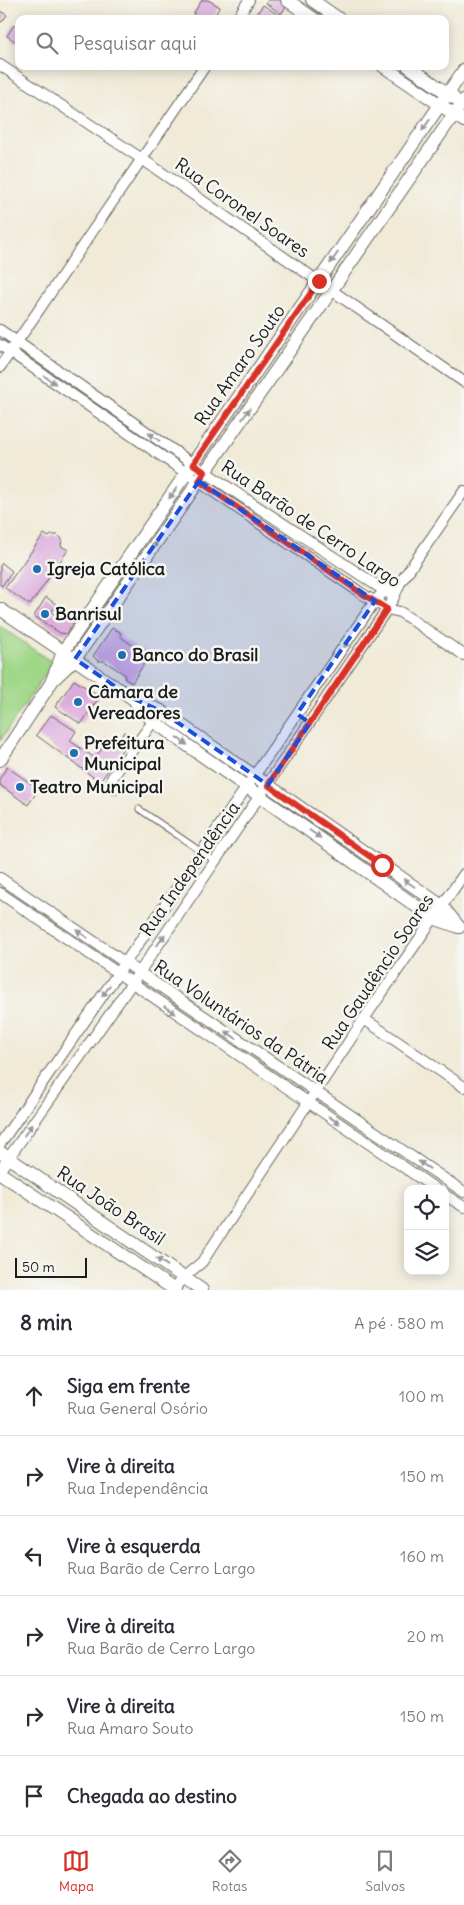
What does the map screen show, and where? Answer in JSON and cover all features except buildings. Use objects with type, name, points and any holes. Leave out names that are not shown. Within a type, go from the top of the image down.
[{"type":"street","points":[[240,15],[250,0]]},
{"type":"street","points":[[287,0],[308,15]]},
{"type":"street","points":[[312,0],[333,15]]},
{"type":"street","name":"Rua Coronel Soares","points":[[0,65],[142,159],[464,382]]},
{"type":"street","points":[[0,367],[201,70]]},
{"type":"street","points":[[389,70],[459,118]]},
{"type":"street","points":[[414,70],[463,103]]},
{"type":"street","name":"Rua Amaro Souto","points":[[51,683],[63,652],[464,70]]},
{"type":"street","name":"Rua Amaro Souto","points":[[0,760],[51,683],[75,659],[332,291],[459,118],[463,103]]},
{"type":"street","name":"Rua Barão de Cerro Largo","points":[[0,330],[80,385],[190,469]]},
{"type":"street","name":"Rua Barão de Cerro Largo","points":[[0,345],[73,395],[190,469],[264,511],[384,591],[394,598],[400,612]]},
{"type":"street","points":[[73,395],[80,385]]},
{"type":"street","name":"Rua Barão de Cerro Largo","points":[[202,476],[257,522],[343,581],[387,609],[400,612],[464,656]]},
{"type":"street","name":"Rua Independência","points":[[0,1172],[4,1155],[132,984],[387,609],[400,583],[464,491]]},
{"type":"street","points":[[257,522],[264,511]]},
{"type":"street","points":[[343,581],[350,570]]},
{"type":"street","name":"Rua Independência","points":[[0,1144],[375,601],[384,591],[400,583]]},
{"type":"street","points":[[0,610],[132,698],[247,787],[433,918],[462,929]]},
{"type":"street","points":[[298,714],[310,723]]},
{"type":"street","points":[[157,716],[255,776],[442,906],[462,929]]},
{"type":"street","points":[[115,789],[112,785],[112,778],[157,716]]},
{"type":"street","points":[[375,877],[382,865]]},
{"type":"street","name":"Rua Gaudêncio Soares","points":[[174,1290],[184,1277],[202,1262],[364,1019],[464,874]]},
{"type":"street","name":"Rua Voluntários da Pátria","points":[[0,878],[464,1192]]},
{"type":"street","points":[[3,895],[12,886]]},
{"type":"street","name":"Rua Voluntários da Pátria","points":[[3,895],[430,1185]]},
{"type":"street","points":[[364,1019],[464,1087]]},
{"type":"street","points":[[75,1036],[88,1045]]},
{"type":"street","points":[[245,1060],[253,1049]]},
{"type":"street","name":"Rua João Brasil","points":[[4,1155],[184,1277],[197,1288]]},
{"type":"street","name":"Rua João Brasil","points":[[0,1172],[174,1290]]},
{"type":"street","points":[[449,1198],[464,1207]]},
{"type":"street","points":[[59,1213],[69,1199]]},
{"type":"street","name":"Rua Gaudêncio Soares","points":[[197,1288],[202,1262]]},
{"type":"lane","points":[[139,809],[215,861]]},
{"type":"highlighted area","points":[[199,481],[375,601],[297,714],[310,723],[268,785],[161,711],[132,698],[75,659]]},
{"type":"green space","points":[[0,626],[53,663],[0,741]]},
{"type":"place","name":"Igreja Católica","points":[[37,569]]},
{"type":"place","name":"Banrisul","points":[[45,614]]},
{"type":"place","name":"Banco do Brasil","points":[[122,655]]},
{"type":"place","name":"Câmara de Vereadores","points":[[78,702]]},
{"type":"place","name":"Prefeitura Municipal","points":[[74,753]]},
{"type":"place","name":"Teatro Municipal","points":[[20,787]]},
{"type":"route","points":[[319,281],[193,464],[205,472],[199,481],[387,609],[268,785],[382,865]]}]
